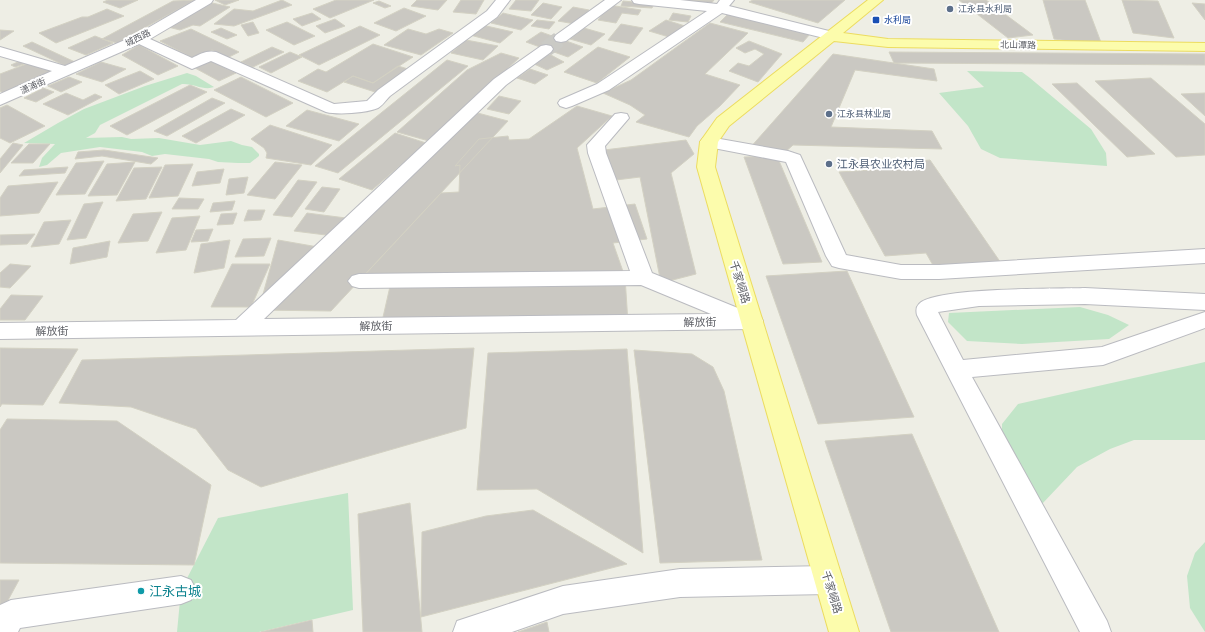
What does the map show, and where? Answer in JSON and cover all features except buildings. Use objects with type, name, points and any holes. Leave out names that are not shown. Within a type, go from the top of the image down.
[{"type":"main road","name":"千家峒路","points":[[844,632],[706,167],[709,142],[723,122],[876,0]]},
{"type":"main road","name":"北山潭路","points":[[832,36],[888,43],[1205,47]]},
{"type":"street","name":"城西路","points":[[67,71],[139,39],[206,0]]},
{"type":"street","points":[[139,39],[192,64],[211,55],[332,109],[362,108],[373,104],[384,94],[492,14],[503,0]]},
{"type":"street","points":[[561,38],[614,0]]},
{"type":"street","points":[[639,0],[724,4],[832,36]]},
{"type":"street","points":[[566,103],[603,87],[724,4]]},
{"type":"street","points":[[241,328],[500,82],[546,49]]},
{"type":"street","points":[[0,51],[67,71]]},
{"type":"street","name":"潇浦街","points":[[0,100],[67,71]]},
{"type":"street","points":[[621,118],[596,145],[597,153],[643,278]]},
{"type":"street","points":[[709,142],[788,156],[794,159],[836,256],[839,261],[852,264],[901,272],[939,272],[1205,256]]},
{"type":"street","points":[[359,281],[643,278],[752,322]]},
{"type":"street","points":[[1096,632],[956,370],[928,316],[927,308],[935,304],[979,298],[1085,296],[1205,302]]},
{"type":"street","name":"解放街","points":[[0,331],[752,322]]},
{"type":"street","points":[[956,370],[1103,356],[1200,328]]},
{"type":"street","points":[[468,632],[563,600],[680,584],[828,580]]},
{"type":"street","points":[[1,632],[11,615],[181,590]]},
{"type":"green space","points":[[967,71],[1022,72],[1091,129],[1106,153],[1107,166],[1000,158],[981,149],[968,126],[939,93],[984,87]]},
{"type":"green space","points":[[187,73],[196,76],[214,87],[202,88],[182,84],[100,125],[95,133],[86,138],[159,138],[200,145],[231,141],[252,147],[259,154],[259,156],[250,163],[218,162],[209,159],[165,154],[152,156],[142,152],[100,147],[61,153],[47,165],[39,167],[42,158],[55,144],[24,143],[84,109],[145,86]]},
{"type":"green space","points":[[1080,307],[1108,315],[1129,325],[1109,339],[1022,344],[967,341],[948,322],[949,313]]},
{"type":"green space","points":[[1205,362],[1205,440],[1134,440],[1110,449],[1077,467],[1042,504],[1002,438],[1002,424],[1018,404]]},
{"type":"green space","points":[[348,493],[353,610],[259,632],[177,632],[181,590],[218,518]]},
{"type":"green space","points":[[1205,542],[1205,632],[1190,608],[1187,576],[1195,553]]},
{"type":"tunnel","points":[[546,49],[561,38]]},
{"type":"place","name":"江永县水利局","points":[[950,9]]},
{"type":"place","name":"水利局","points":[[876,20]]},
{"type":"place","name":"江永县林业局","points":[[829,114]]},
{"type":"place","name":"江永县农业农村局","points":[[829,164]]},
{"type":"place","name":"江永古城","points":[[141,591]]}]
